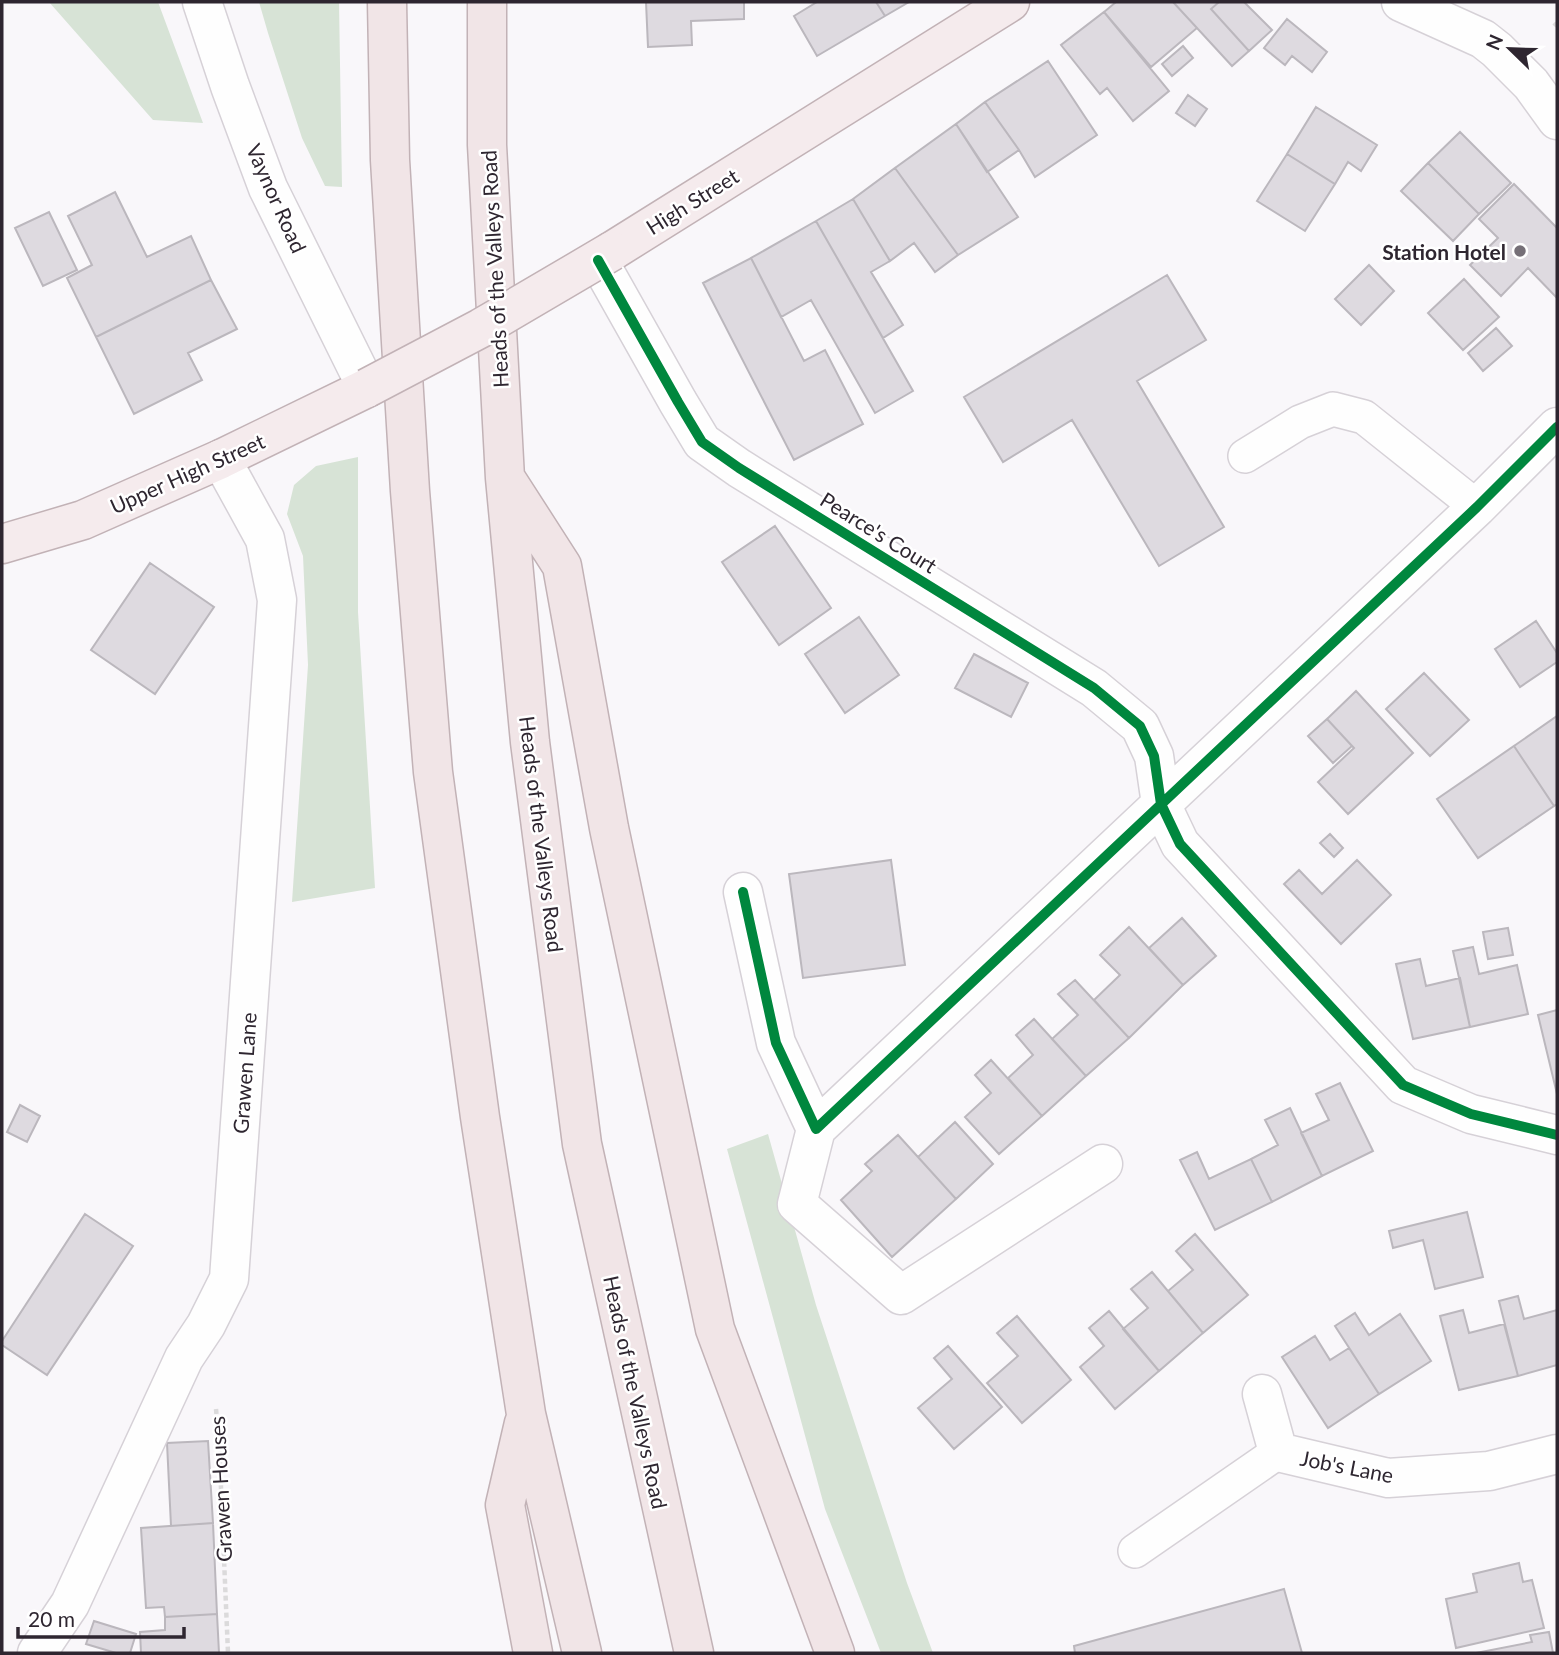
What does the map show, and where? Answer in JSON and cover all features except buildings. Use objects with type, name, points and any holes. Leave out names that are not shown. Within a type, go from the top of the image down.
[{"type":"highway","points":[[387,2],[390,160],[409,464],[433,772],[480,1117],[526,1414],[582,1653]]},
{"type":"highway","name":"Heads of the Valleys Road","points":[[487,2],[487,145],[505,478],[530,742],[582,1144],[694,1653]]},
{"type":"highway","points":[[505,478],[562,566],[609,828],[715,1329],[835,1653]]},
{"type":"highway","points":[[526,1414],[505,1505],[533,1653]]},
{"type":"main road","name":"High Street","points":[[362,383],[609,268],[1010,2]]},
{"type":"main road","name":"Upper High Street","points":[[2,544],[83,520],[221,459],[362,383]]},
{"type":"street","name":"Vaynor Road","points":[[202,2],[268,188],[362,383]]},
{"type":"street","points":[[1401,2],[1483,39],[1531,84],[1557,120]]},
{"type":"street","name":"Pearce's Court","points":[[609,268],[678,402],[702,442],[739,468],[1094,688],[1140,726],[1154,756],[1161,804],[1180,844],[1403,1085],[1471,1114],[1557,1135]]},
{"type":"street","points":[[1102,1164],[901,1295],[797,1204],[816,1129],[1477,507],[1557,427]]},
{"type":"street","name":"Grawen Lane","points":[[37,1653],[70,1604],[184,1358],[206,1325],[229,1279],[278,600],[265,539],[221,459]]},
{"type":"street","points":[[743,892],[776,1043],[816,1129]]},
{"type":"street","name":"Job's Lane","points":[[1262,1394],[1278,1452],[1388,1478],[1489,1471],[1557,1454]]},
{"type":"lane","points":[[1245,456],[1300,422],[1333,409],[1364,417],[1477,507]]},
{"type":"lane","points":[[1135,1551],[1278,1452]]},
{"type":"path","points":[[1545,18],[1556,26]]},
{"type":"green space","points":[[49,2],[158,2],[203,123],[153,120]]},
{"type":"green space","points":[[259,2],[339,2],[342,187],[325,186],[302,138]]},
{"type":"green space","points":[[358,457],[358,612],[375,888],[292,902],[308,665],[303,556],[287,514],[294,485],[316,466]]},
{"type":"green space","points":[[768,1134],[816,1305],[907,1583],[933,1653],[881,1653],[825,1509],[727,1149]]},
{"type":"cycle path","points":[[598,260],[702,442],[739,468],[1094,688],[1140,726],[1154,756],[1161,804],[1180,844],[1403,1085],[1471,1114],[1557,1135]]},
{"type":"cycle path","points":[[743,892],[776,1043],[816,1129],[1477,507],[1557,427]]},
{"type":"place","name":"Station Hotel","points":[[1520,251]]}]
